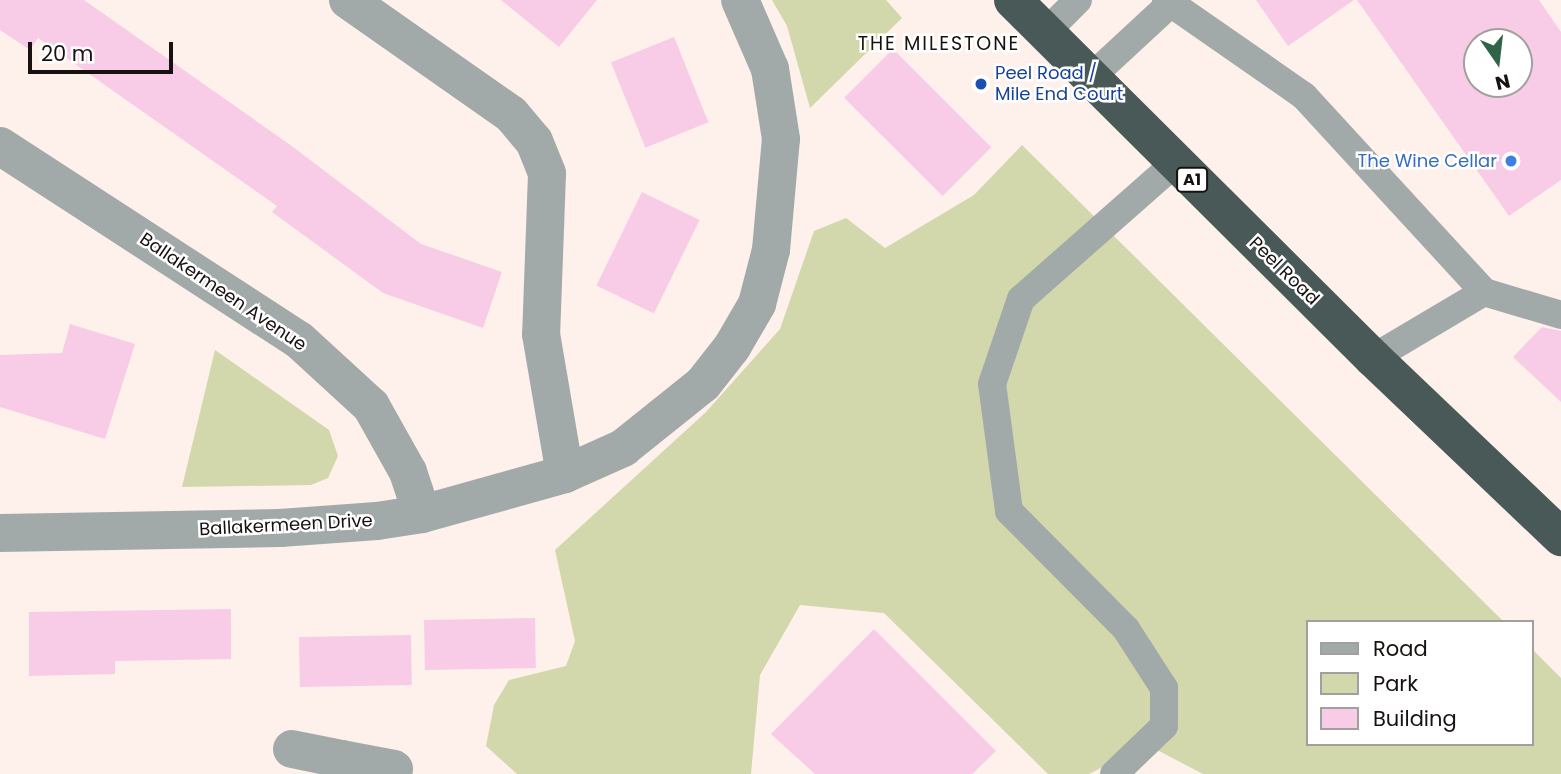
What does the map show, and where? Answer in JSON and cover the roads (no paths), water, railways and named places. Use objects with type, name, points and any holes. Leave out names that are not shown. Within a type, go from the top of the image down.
[{"type":"highway","name":"Peel Road","points":[[1013,0],[1089,79],[1373,358],[1561,537]]},
{"type":"street","points":[[348,0],[511,114],[534,141],[547,174],[541,334],[565,474]]},
{"type":"street","name":"Ballakermeen Drive","points":[[0,533],[280,528],[422,514],[565,474],[623,447],[703,384],[757,304],[771,250],[781,139],[770,69],[740,0]]},
{"type":"street","name":"Ballakermeen Avenue","points":[[0,146],[299,340],[372,406],[408,472],[422,514]]},
{"type":"street","points":[[292,749],[339,766],[394,769]]},
{"type":"lane","points":[[1044,34],[1078,0]]},
{"type":"lane","points":[[1089,79],[1168,2],[1304,96],[1484,292],[1561,315]]},
{"type":"lane","points":[[1114,774],[1164,726],[1164,688],[1126,629],[1009,511],[992,384],[1021,299],[1175,163]]},
{"type":"lane","points":[[1373,358],[1484,292]]},
{"type":"place","name":"Peel Road / Mile End Court","points":[[981,84]]},
{"type":"place","name":"The Wine Cellar","points":[[1511,161]]},
{"type":"district","name":"THE MILESTONE","points":[[939,44]]}]
